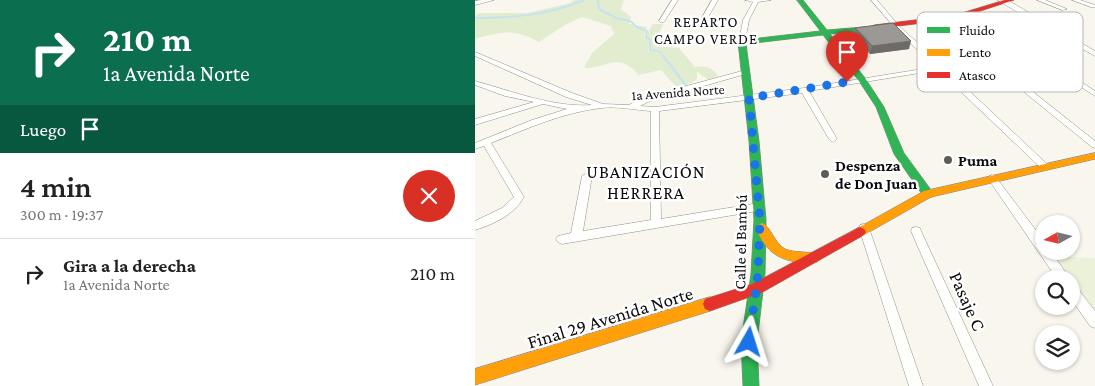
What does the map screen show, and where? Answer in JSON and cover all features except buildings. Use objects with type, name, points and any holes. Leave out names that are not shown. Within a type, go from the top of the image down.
[{"type":"street","points":[[475,3],[491,0]]},
{"type":"street","points":[[662,21],[675,0]]},
{"type":"street","points":[[702,23],[715,0]]},
{"type":"street","points":[[748,0],[768,0]]},
{"type":"street","points":[[800,0],[862,80],[880,108],[899,154],[928,194]]},
{"type":"street","points":[[874,0],[893,24],[917,46]]},
{"type":"street","points":[[1040,0],[1064,9]]},
{"type":"street","points":[[1075,0],[1093,6]]},
{"type":"street","points":[[756,1],[743,28],[742,42],[917,21]]},
{"type":"street","points":[[977,12],[1006,1],[1024,12]]},
{"type":"street","name":"Calle el Bambú","points":[[742,42],[760,220],[756,289],[749,342],[751,386]]},
{"type":"street","points":[[1083,47],[1095,54]]},
{"type":"street","name":"1a Avenida Norte","points":[[475,54],[602,106],[628,108],[655,109],[749,98],[917,71]]},
{"type":"street","points":[[628,108],[645,100],[745,73]]},
{"type":"street","points":[[475,84],[508,94],[577,109]]},
{"type":"street","points":[[1083,86],[1095,94]]},
{"type":"street","points":[[804,90],[833,139]]},
{"type":"street","points":[[966,92],[1044,166]]},
{"type":"street","points":[[1028,92],[1095,145]]},
{"type":"street","points":[[475,122],[542,102]]},
{"type":"street","points":[[475,146],[549,117],[577,109],[602,106]]},
{"type":"street","points":[[655,109],[656,224]]},
{"type":"street","points":[[475,226],[510,208],[519,197],[486,142]]},
{"type":"street","name":"Final 29 Avenida Norte","points":[[475,377],[756,289],[928,194],[1044,166],[1095,156]]},
{"type":"street","points":[[576,237],[587,176]]},
{"type":"street","points":[[992,178],[1035,238]]},
{"type":"street","points":[[562,239],[759,207]]},
{"type":"street","points":[[760,220],[767,242],[774,249],[801,258],[812,258]]},
{"type":"street","points":[[864,228],[916,386]]},
{"type":"street","name":"Pasaje C","points":[[917,231],[986,386]]},
{"type":"street","points":[[1080,301],[1095,322]]},
{"type":"green space","points":[[574,0],[624,0],[621,9],[631,17],[629,24],[647,27],[644,36],[651,40],[648,51],[659,53],[676,72],[660,52],[650,50],[652,40],[646,36],[653,24],[663,24],[654,46],[679,48],[695,67],[708,67],[718,76],[709,80],[697,72],[697,79],[691,83],[676,87],[661,70],[639,75],[625,64],[619,62],[584,68],[592,53],[614,34],[611,26],[582,17],[565,25],[539,42],[514,33],[475,39],[475,16],[479,13],[528,13],[570,3]]},
{"type":"green space","points":[[1095,258],[1095,320],[1080,298],[1080,270],[1061,270],[1055,260]]},
{"type":"waterway","points":[[475,18],[531,15],[558,9],[584,0]]},
{"type":"waterway","points":[[598,0],[599,9],[616,18],[630,21],[637,27],[647,31],[646,37],[651,40],[650,50],[660,52],[669,64]]},
{"type":"waterway","points":[[669,63],[687,87]]},
{"type":"traffic: fast","points":[[800,0],[862,80],[880,107],[899,154],[928,194]]},
{"type":"traffic: fast","points":[[751,386],[749,342],[758,274],[760,220],[754,141],[742,42],[874,27]]},
{"type":"traffic: slow","points":[[860,232],[928,194],[1095,156]]},
{"type":"traffic: slow","points":[[762,228],[770,244],[775,249],[794,257],[812,258]]},
{"type":"traffic: slow","points":[[475,377],[710,304]]},
{"type":"traffic: jam","points":[[972,12],[1011,0]]},
{"type":"traffic: jam","points":[[874,27],[917,22]]},
{"type":"traffic: jam","points":[[710,304],[756,289],[860,232]]},
{"type":"place","name":"Puma","points":[[948,160]]},
{"type":"place","name":"Despenza de Don Juan","points":[[825,174]]},
{"type":"district","name":"REPARTO CAMPO VERDE","points":[[706,30]]},
{"type":"district","name":"UBANIZACIÓN HERRERA","points":[[646,182]]},
{"type":"route","points":[[749,342],[758,274],[760,220],[749,98],[847,82]]}]
